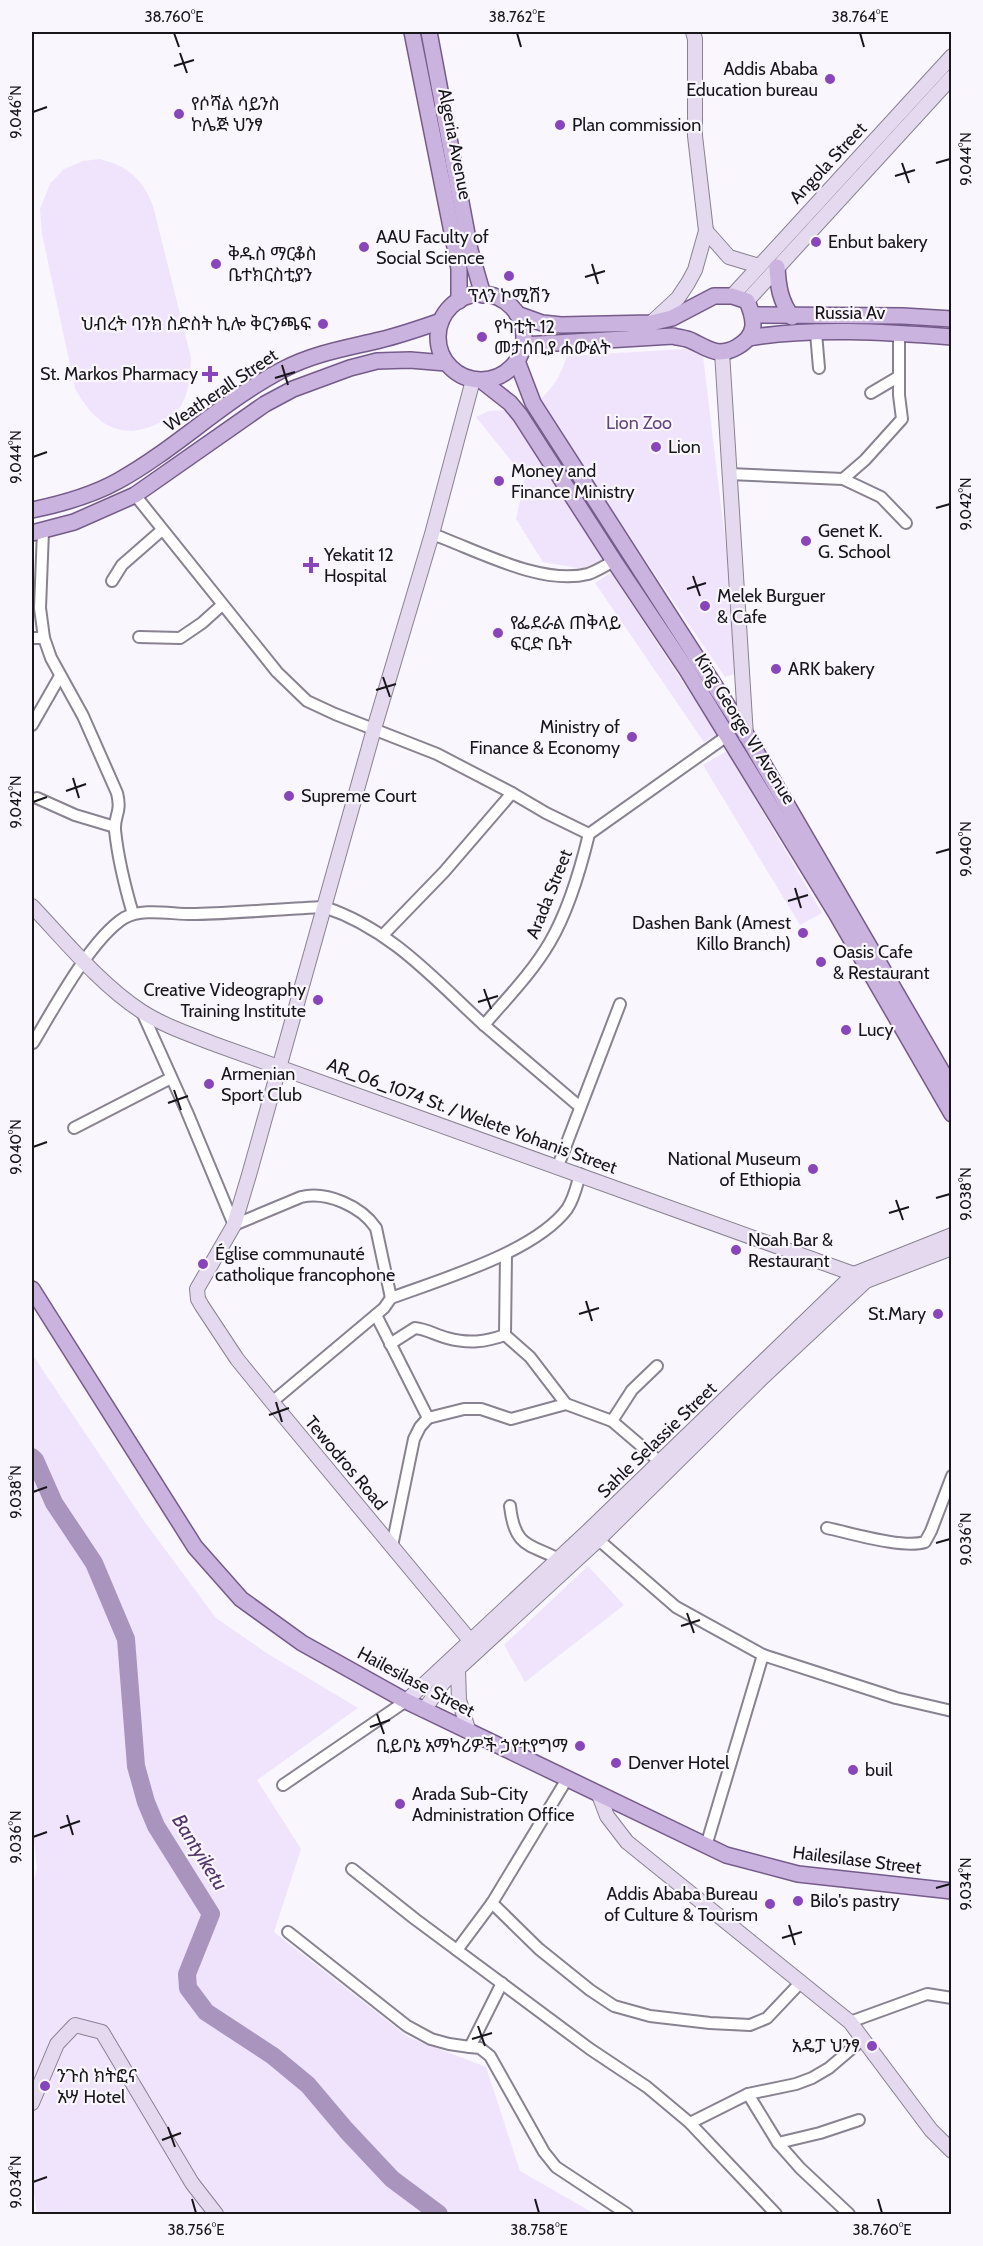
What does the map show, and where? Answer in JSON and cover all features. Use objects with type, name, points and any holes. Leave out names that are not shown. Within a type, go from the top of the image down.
[{"type":"main road","name":"Algeria Avenue","points":[[412,32],[459,269],[459,301]]},
{"type":"main road","name":"Algeria Avenue","points":[[429,32],[470,250],[483,295]]},
{"type":"main road","points":[[651,322],[678,298],[688,283],[695,270],[706,231],[695,136],[697,34]]},
{"type":"main road","name":"Angola Street","points":[[732,296],[951,56]]},
{"type":"main road","points":[[749,338],[753,327],[750,308],[777,267],[946,91],[951,76]]},
{"type":"main road","points":[[441,177],[457,173]]},
{"type":"main road","points":[[706,231],[729,257],[759,266]]},
{"type":"main road","points":[[777,267],[778,288],[782,301],[792,317]]},
{"type":"main road","points":[[517,314],[523,329],[523,345],[518,360],[508,371],[496,378],[478,380],[458,374],[446,363],[439,350],[438,335],[441,321],[448,309],[471,296],[483,295],[502,300],[517,314],[542,323],[561,325],[651,322],[672,318],[714,296],[732,296]]},
{"type":"main road","name":"Russia Av","points":[[732,296],[750,308],[792,317],[903,316],[951,320]]},
{"type":"main road","name":"Weatherall Street","points":[[32,510],[67,502],[117,482],[284,369],[313,357],[381,340],[441,321]]},
{"type":"main road","name":"Russia Av","points":[[722,352],[735,349],[749,338],[778,333],[899,333],[951,336]]},
{"type":"main road","points":[[523,345],[673,336],[722,352],[747,736],[738,755]]},
{"type":"main road","points":[[37,532],[98,513],[135,495],[265,405],[293,389],[350,368],[377,362],[410,360],[446,363]]},
{"type":"main road","name":"King George VI Avenue","points":[[518,360],[532,403],[687,670],[836,913],[942,1074],[951,1114]]},
{"type":"main road","points":[[284,369],[293,389]]},
{"type":"main road","name":"King George VI Avenue","points":[[478,380],[510,403],[520,415],[614,561],[642,590],[747,736],[951,1089]]},
{"type":"main road","name":"Tewodros Road","points":[[474,1646],[237,1359],[198,1299],[197,1289],[234,1225],[374,729],[478,380]]},
{"type":"main road","name":"AR_06_1074 St. / Welete Yohanis Street","points":[[32,906],[84,961],[123,998],[142,1012],[217,1045],[558,1166],[860,1278]]},
{"type":"main road","name":"Sahle Selassie Street","points":[[406,1701],[474,1646],[593,1535],[660,1462],[716,1416],[860,1278],[951,1235]]},
{"type":"main road","points":[[860,1278],[951,1248]]},
{"type":"main road","name":"Hailesilase Street","points":[[32,1289],[195,1547],[241,1599],[285,1631],[406,1701],[726,1854],[798,1874],[945,1891]]},
{"type":"main road","points":[[593,1535],[716,1416]]},
{"type":"main road","points":[[424,1710],[474,1646]]},
{"type":"main road","points":[[458,1669],[459,1700],[469,1732]]},
{"type":"main road","points":[[600,1795],[607,1816],[627,1842],[850,2022],[931,2130],[951,2151]]},
{"type":"main road","points":[[32,2103],[57,2044],[75,2025],[102,2032],[192,2183],[216,2214]]},
{"type":"street","points":[[816,333],[819,368]]},
{"type":"street","points":[[843,479],[865,460],[902,419],[898,377],[899,333]]},
{"type":"street","points":[[871,393],[898,377]]},
{"type":"street","points":[[729,474],[843,479],[881,498],[906,523]]},
{"type":"street","points":[[135,495],[277,672],[308,700],[335,714],[437,754],[589,834]]},
{"type":"street","points":[[112,581],[122,566],[162,531]]},
{"type":"street","points":[[37,532],[40,608],[44,638],[60,676],[83,716],[117,793],[120,805],[114,826],[133,914]]},
{"type":"street","points":[[432,534],[524,571],[547,575],[590,574],[614,561]]},
{"type":"street","points":[[139,637],[180,638],[222,605]]},
{"type":"street","points":[[32,638],[44,638]]},
{"type":"street","points":[[32,725],[60,676]]},
{"type":"street","name":"Arada Street","points":[[484,1025],[523,982],[551,941],[583,857],[589,834],[727,736]]},
{"type":"street","points":[[383,935],[444,872],[512,793]]},
{"type":"street","points":[[37,798],[75,815],[114,826]]},
{"type":"street","points":[[33,1043],[84,961],[112,927],[133,914],[194,915],[324,907],[341,913],[383,935],[404,951],[484,1025],[580,1107]]},
{"type":"street","points":[[558,1166],[620,1004]]},
{"type":"street","points":[[142,1012],[234,1225],[301,1197],[326,1196],[340,1201],[370,1220],[376,1228],[391,1298]]},
{"type":"street","points":[[74,1128],[171,1078]]},
{"type":"street","points":[[272,1402],[376,1315],[391,1298],[506,1254],[541,1233],[569,1207],[580,1174]]},
{"type":"street","points":[[506,1254],[505,1335],[530,1357],[566,1404],[612,1421],[660,1462]]},
{"type":"street","points":[[376,1315],[428,1418]]},
{"type":"street","points":[[390,1344],[415,1328],[472,1343],[484,1342],[505,1335]]},
{"type":"street","points":[[612,1421],[632,1390],[657,1366]]},
{"type":"street","points":[[392,1546],[414,1439],[428,1418],[464,1409],[481,1409],[511,1419],[566,1404]]},
{"type":"street","points":[[827,1528],[916,1545],[925,1542],[951,1476]]},
{"type":"street","points":[[510,1506],[512,1522],[519,1538],[529,1546],[564,1562]]},
{"type":"street","points":[[593,1535],[676,1607],[763,1655],[896,1698],[951,1711]]},
{"type":"street","points":[[706,1846],[763,1655]]},
{"type":"street","points":[[283,1785],[406,1701]]},
{"type":"street","points":[[457,1950],[492,1903],[567,1779]]},
{"type":"street","points":[[352,1869],[590,2049],[647,2087],[690,2123],[776,2214]]},
{"type":"street","points":[[492,1903],[539,1949],[590,1990],[614,2006],[650,2016],[750,2025],[767,2018],[801,1982]]},
{"type":"street","points":[[288,1932],[407,2026],[431,2039],[480,2048],[490,2056],[544,2152],[556,2167],[627,2214]]},
{"type":"street","points":[[470,2047],[502,1983]]},
{"type":"street","points":[[850,2022],[927,1994],[951,1998]]},
{"type":"street","points":[[690,2123],[748,2094],[796,2084],[812,2078],[863,2039]]},
{"type":"street","points":[[748,2094],[778,2143],[800,2168],[849,2214]]},
{"type":"street","points":[[778,2143],[820,2133],[859,2120]]},
{"type":"green space","points":[[100,159],[133,175],[149,197],[191,358],[188,387],[180,407],[171,416],[157,424],[131,431],[109,426],[99,419],[82,400],[75,388],[42,234],[40,209],[50,184],[64,169],[83,161]]},
{"type":"green space","name":"Lion Zoo","points":[[702,348],[741,672],[725,677],[538,402],[556,381],[567,356]]},
{"type":"green space","points":[[509,410],[606,558],[584,569],[543,562],[516,519],[525,478],[476,417],[489,411]]},
{"type":"green space","points":[[611,573],[717,734],[704,742],[595,583]]},
{"type":"green space","points":[[727,751],[822,913],[800,925],[703,765]]},
{"type":"green space","points":[[32,1354],[144,1521],[216,1618],[265,1652],[358,1708],[257,1780],[301,1849],[274,1932],[408,2037],[486,2067],[520,2171],[595,2214],[37,2214],[32,2177],[32,1889],[37,1868],[32,1820]]},
{"type":"green space","points":[[588,1566],[624,1605],[525,1682],[504,1645]]},
{"type":"waterway","name":"Bantyiketu","points":[[32,1457],[54,1503],[94,1563],[126,1639],[136,1766],[146,1802],[156,1826],[211,1914],[187,1974],[188,1988],[206,2012],[273,2056],[308,2085],[392,2179],[439,2214]]},
{"type":"place","name":"Addis Ababa Education bureau","points":[[830,79]]},
{"type":"place","name":"የሶሻል ሳይንስ ኮሌጅ ህንፃ","points":[[179,114]]},
{"type":"place","name":"Plan commission","points":[[560,125]]},
{"type":"place","name":"Enbut bakery","points":[[816,242]]},
{"type":"place","name":"AAU Faculty of Social Science","points":[[364,247]]},
{"type":"place","name":"ቅዱስ ማርቆስ ቤተክርስቲያን","points":[[216,264]]},
{"type":"place","name":"ፕላን ኮሚሽን","points":[[509,276]]},
{"type":"place","name":"ህብረት ባንክ ስድስት ኪሎ ቅርንጫፍ","points":[[323,324]]},
{"type":"place","name":"የካቲት 12 መታሰቢያ ሐውልት","points":[[482,337]]},
{"type":"place","name":"St. Markos Pharmacy","points":[[210,374]]},
{"type":"place","name":"Lion","points":[[656,447]]},
{"type":"place","name":"Money and Finance Ministry","points":[[499,481]]},
{"type":"place","name":"Genet K. G. School","points":[[806,541]]},
{"type":"place","name":"Yekatit 12 Hospital","points":[[311,565]]},
{"type":"place","name":"Melek Burguer & Cafe","points":[[705,606]]},
{"type":"place","name":"የፌደራል ጠቅላይ ፍርድ ቤት","points":[[498,633]]},
{"type":"place","name":"ARK bakery","points":[[776,669]]},
{"type":"place","name":"Ministry of Finance & Economy","points":[[632,737]]},
{"type":"place","name":"Supreme Court","points":[[289,796]]},
{"type":"place","name":"Dashen Bank (Amest Killo Branch)","points":[[803,933]]},
{"type":"place","name":"Oasis Cafe & Restaurant","points":[[821,962]]},
{"type":"place","name":"Creative Videography Training Institute","points":[[318,1000]]},
{"type":"place","name":"Lucy","points":[[846,1030]]},
{"type":"place","name":"Armenian Sport Club","points":[[209,1084]]},
{"type":"place","name":"National Museum of Ethiopia","points":[[813,1169]]},
{"type":"place","name":"Noah Bar & Restaurant","points":[[736,1250]]},
{"type":"place","name":"Église communauté catholique francophone","points":[[203,1264]]},
{"type":"place","name":"St.Mary","points":[[938,1314]]},
{"type":"place","name":"ቢይቦኔ አማካሪዎች ኃየተየግማ","points":[[580,1746]]},
{"type":"place","name":"Denver Hotel","points":[[616,1763]]},
{"type":"place","name":"buil","points":[[853,1770]]},
{"type":"place","name":"Arada Sub-City Administration Office","points":[[400,1804]]},
{"type":"place","name":"Bilo's pastry","points":[[798,1901]]},
{"type":"place","name":"Addis Ababa Bureau of Culture & Tourism","points":[[770,1904]]},
{"type":"place","name":"አዴፓ ህንፃ","points":[[872,2046]]},
{"type":"place","name":"ንጉስ ክትፎና አሣ Hotel","points":[[45,2086]]}]
